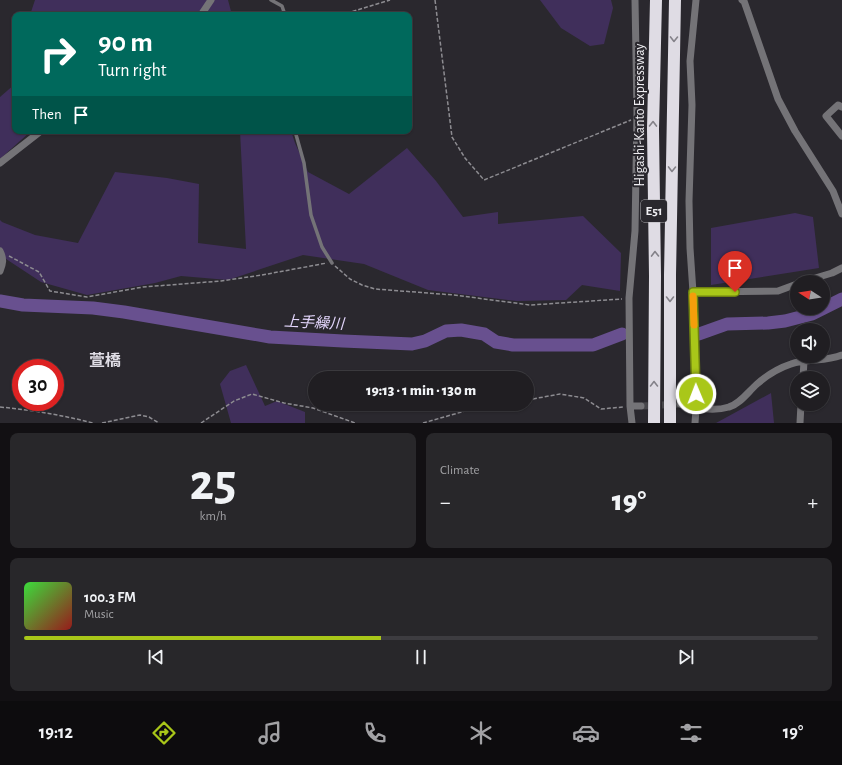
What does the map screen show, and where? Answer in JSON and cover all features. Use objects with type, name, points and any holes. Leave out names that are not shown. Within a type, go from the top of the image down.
[{"type":"highway","name":"Higashi-Kanto Expressway","points":[[654,423],[655,276],[653,130],[656,0]]},
{"type":"highway","name":"E51","points":[[670,423],[670,275],[675,0]]},
{"type":"street","points":[[203,12],[211,0]]},
{"type":"street","points":[[630,0],[636,0],[637,118],[635,231],[629,298],[630,406],[632,423]]},
{"type":"street","points":[[695,423],[696,408],[693,292],[689,201],[692,105],[690,61],[696,0]]},
{"type":"street","points":[[742,0],[744,1],[778,99],[795,132],[833,191],[842,214]]},
{"type":"street","points":[[842,107],[838,105],[826,116],[842,136]]},
{"type":"street","points":[[0,163],[37,134]]},
{"type":"street","points":[[0,271],[3,264],[4,253]]},
{"type":"street","points":[[825,275],[842,268]]},
{"type":"street","points":[[693,292],[778,291],[790,287]]},
{"type":"street","points":[[830,357],[842,355]]},
{"type":"street","points":[[680,404],[714,410],[729,407],[734,405],[758,383],[776,371],[795,363]]},
{"type":"street","points":[[630,406],[640,406]]},
{"type":"street","points":[[800,423],[801,411]]},
{"type":"lane","points":[[271,0],[282,6],[284,12]]},
{"type":"lane","points":[[296,134],[304,163],[311,215],[322,247],[332,262]]},
{"type":"path","points":[[351,12],[390,0]]},
{"type":"path","points":[[435,0],[452,137],[465,158],[484,180],[637,118]]},
{"type":"path","points":[[4,253],[39,272],[50,291],[87,297],[143,287],[262,275],[332,262],[350,278],[362,285],[375,289],[454,295],[530,305],[629,298]]},
{"type":"path","points":[[201,423],[234,400],[252,394],[284,403],[313,408],[355,423]]},
{"type":"path","points":[[534,399],[560,394],[584,398],[601,409],[630,406]]},
{"type":"path","points":[[0,406],[66,416],[93,423]]},
{"type":"path","points":[[423,423],[465,411]]},
{"type":"path","points":[[102,423],[140,415],[149,417],[159,423]]},
{"type":"shaded area","points":[[35,0],[228,0],[231,12],[31,12]]},
{"type":"shaded area","points":[[540,0],[611,0],[613,8],[604,44],[590,46],[561,28]]},
{"type":"shaded area","points":[[12,87],[12,134],[28,134],[0,159],[0,97]]},
{"type":"shaded area","points":[[240,134],[292,134],[308,172],[349,194],[407,148],[436,181],[463,217],[498,212],[498,224],[583,216],[621,253],[620,291],[582,285],[566,300],[517,301],[428,290],[364,264],[303,255],[228,280],[181,276],[155,283],[87,295],[41,282],[0,255],[0,220],[35,235],[78,243],[115,172],[167,178],[199,184],[198,243],[246,249]]},
{"type":"shaded area","points":[[795,213],[813,217],[819,268],[711,285],[711,228]]},
{"type":"shaded area","points":[[246,365],[265,406],[277,401],[305,412],[305,423],[231,423],[220,384],[230,371]]},
{"type":"shaded area","points":[[771,393],[774,423],[716,423]]},
{"type":"waterway","name":"上手繰川","points":[[699,334],[727,324],[785,321],[812,314],[842,299]]},
{"type":"waterway","name":"上手繰川","points":[[0,301],[23,305],[93,308],[124,312],[270,337],[343,341],[412,344],[425,341],[446,331],[461,330],[484,334],[496,342],[513,345],[593,345],[622,334]]},
{"type":"tunnel","points":[[641,406],[680,404]]},
{"type":"slow traffic","points":[[693,296],[694,325]]},
{"type":"district","name":"萱橋","points":[[105,361]]},
{"type":"route","points":[[696,394],[693,292],[735,292]]}]
